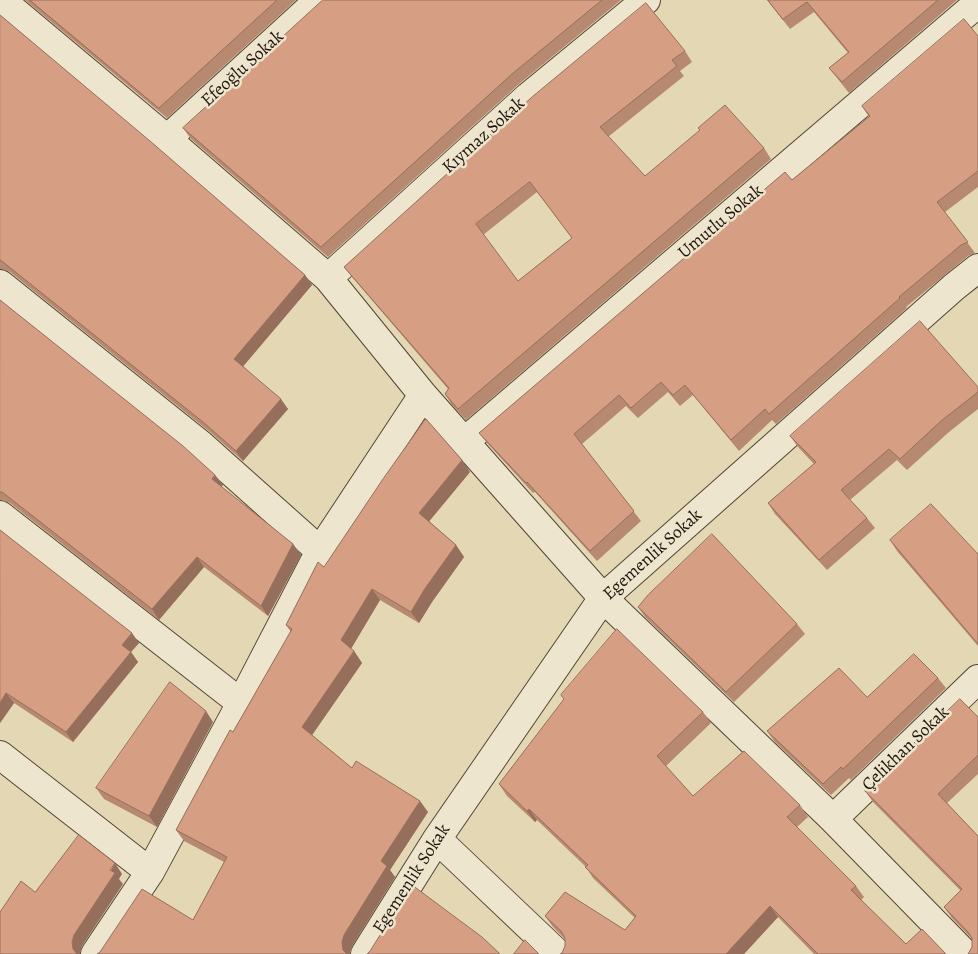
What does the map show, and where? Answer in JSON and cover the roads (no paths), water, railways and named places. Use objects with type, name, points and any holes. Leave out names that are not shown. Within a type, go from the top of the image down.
[{"type":"street","points":[[1,0],[167,139],[328,278],[423,395],[603,598],[833,819],[965,954]]},
{"type":"street","name":"Efeoğlu Sokak","points":[[167,139],[319,0]]},
{"type":"street","name":"Kıymaz Sokak","points":[[328,278],[529,96],[646,0]]},
{"type":"street","name":"Umutlu Sokak","points":[[464,442],[978,3]]},
{"type":"street","name":"Egemenlik Sokak","points":[[365,954],[437,838],[603,598],[954,287],[978,268]]},
{"type":"street","points":[[0,284],[200,444],[320,551]]},
{"type":"street","points":[[95,954],[150,872],[320,551],[423,395]]},
{"type":"street","points":[[0,515],[240,703]]},
{"type":"street","name":"Çelikhan Sokak","points":[[833,819],[978,679]]},
{"type":"street","points":[[0,755],[150,872]]},
{"type":"street","points":[[437,838],[558,954]]}]
